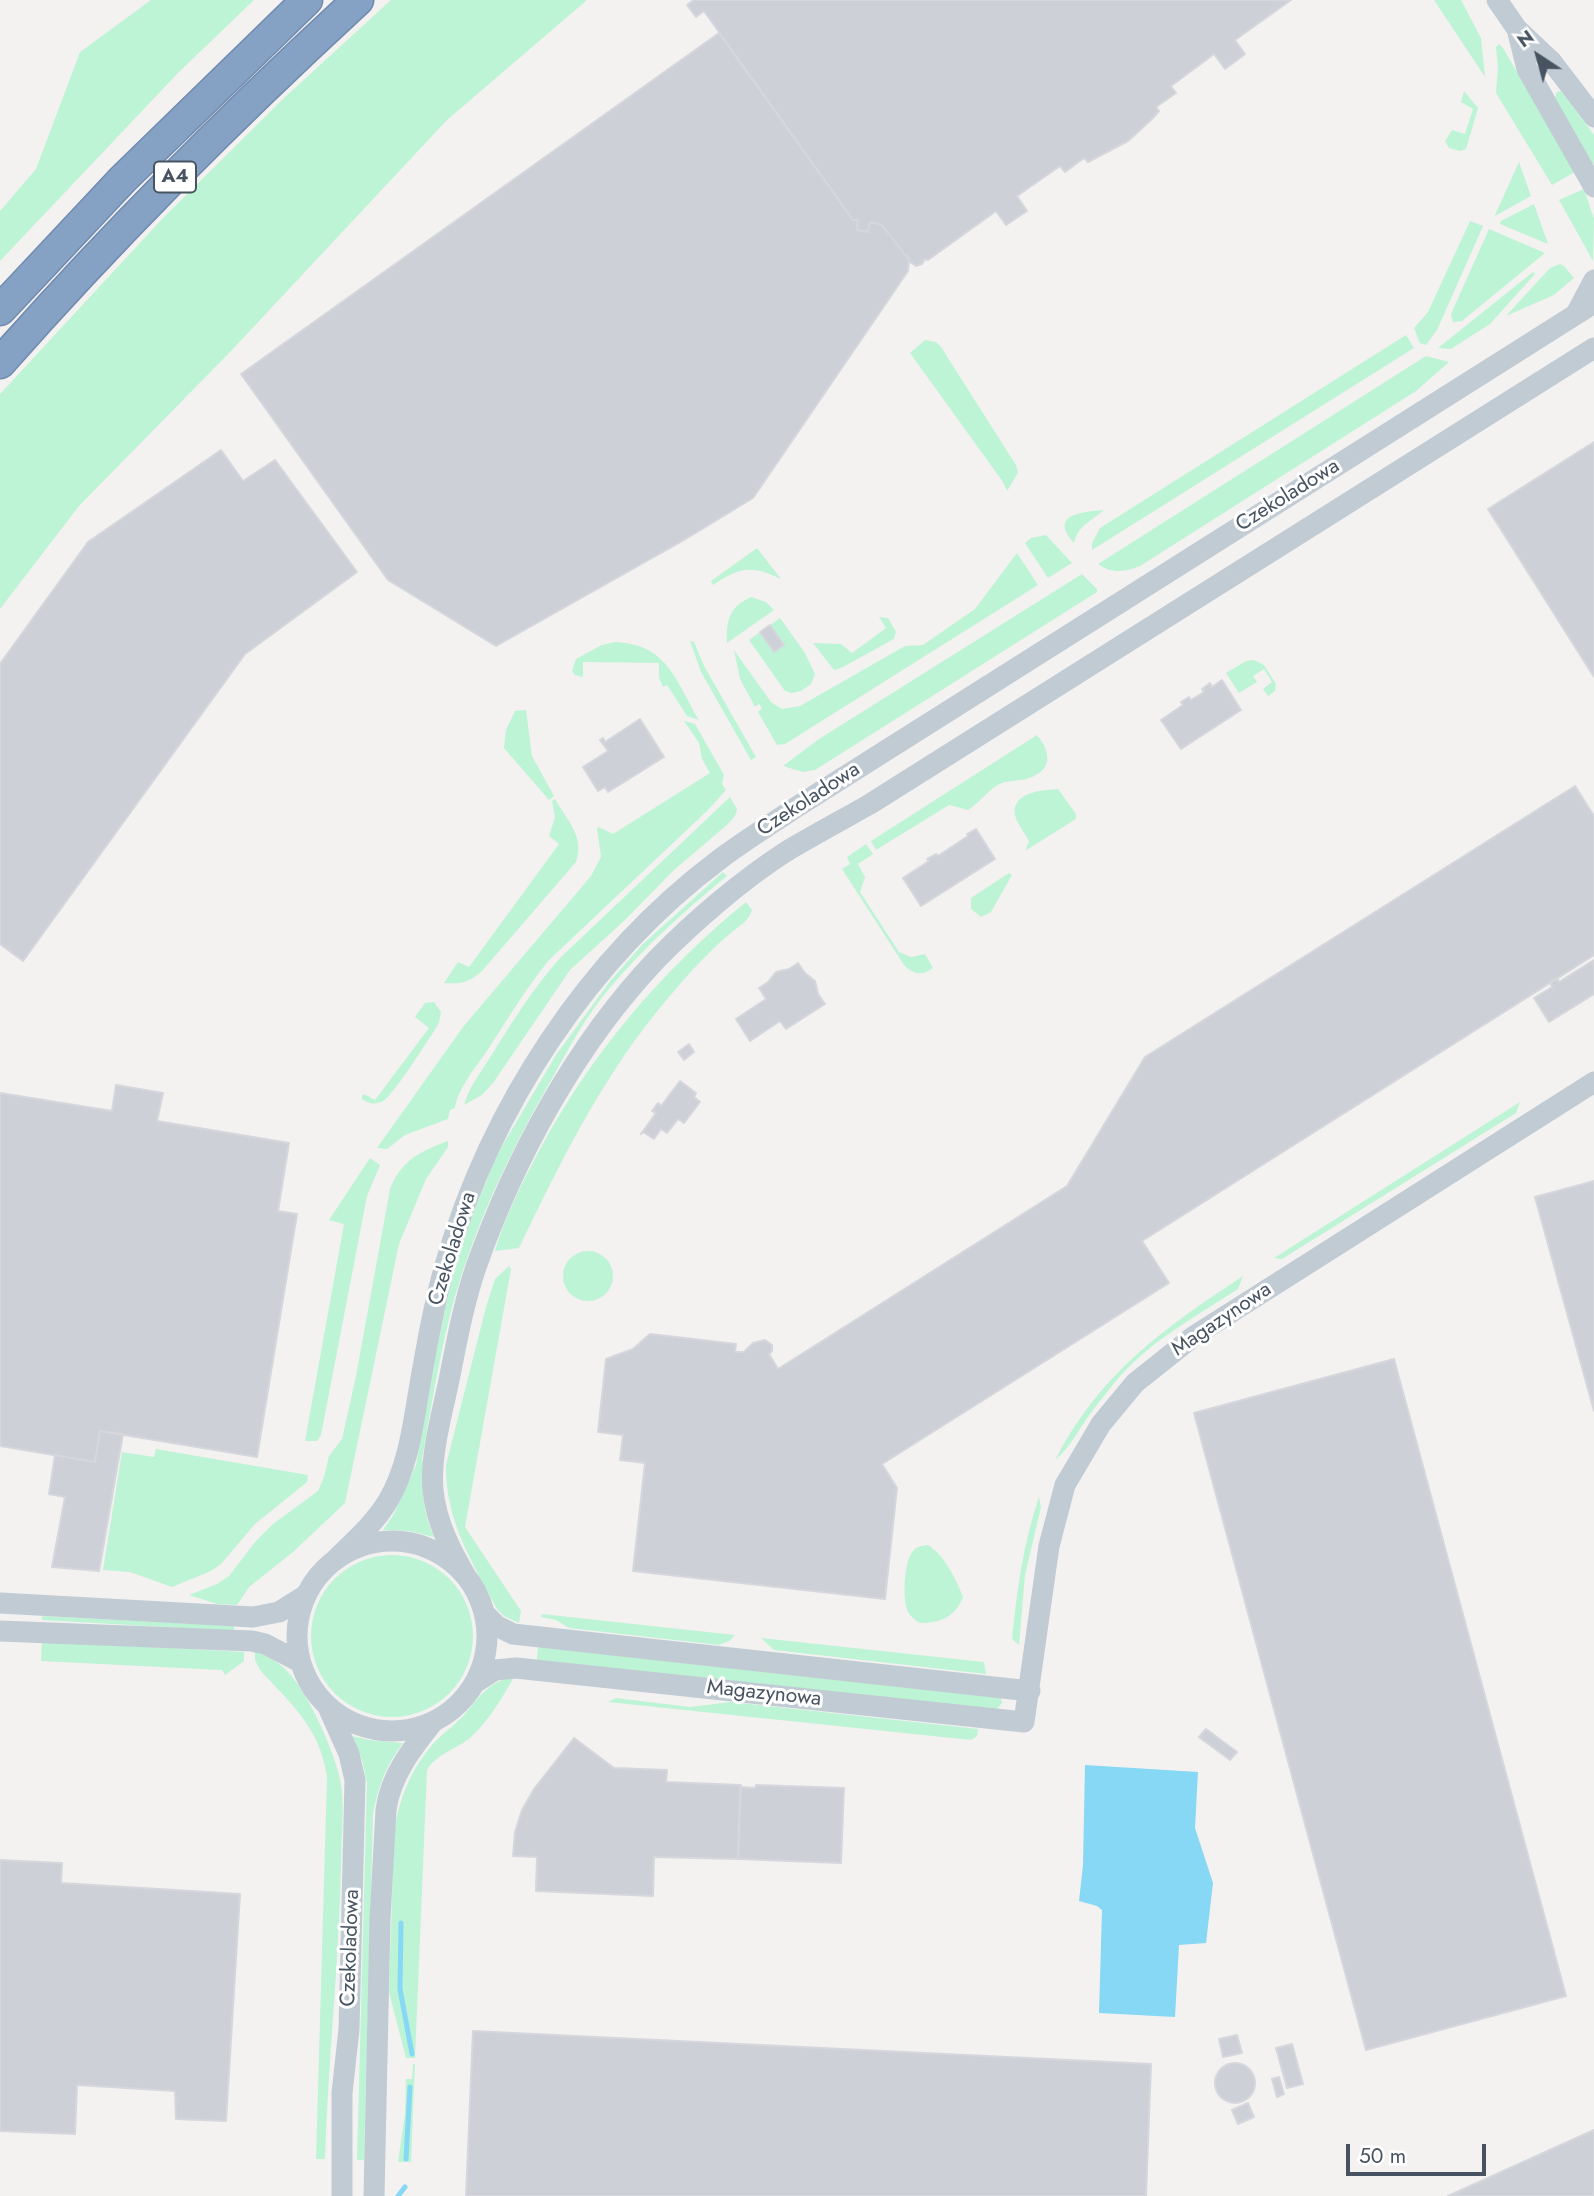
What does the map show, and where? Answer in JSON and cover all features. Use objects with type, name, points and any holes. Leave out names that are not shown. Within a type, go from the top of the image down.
[{"type":"highway","name":"A4","points":[[0,310],[122,179],[307,0]]},
{"type":"highway","name":"A4","points":[[0,363],[270,81],[358,0]]},
{"type":"street","points":[[1497,0],[1517,29],[1552,62],[1594,117]]},
{"type":"street","points":[[1517,29],[1527,69],[1594,187]]},
{"type":"street","points":[[1585,309],[1594,280]]},
{"type":"street","name":"Czekoladowa","points":[[335,1560],[379,1515],[400,1476],[408,1451],[424,1357],[445,1265],[469,1194],[501,1124],[539,1058],[568,1016],[637,933],[720,858],[794,808],[1585,309]]},
{"type":"street","name":"Czekoladowa","points":[[467,1578],[443,1531],[433,1486],[442,1413],[473,1277],[510,1182],[538,1127],[586,1045],[657,959],[709,911],[786,852],[881,797],[1594,348]]},
{"type":"street","name":"Magazynowa","points":[[475,1682],[495,1670],[516,1668],[1024,1722],[1049,1546],[1065,1485],[1101,1424],[1135,1383],[1194,1336],[1594,1082]]},
{"type":"street","points":[[405,1542],[433,1550],[457,1567],[467,1578],[481,1601],[487,1648],[475,1682],[458,1705],[434,1721],[397,1731],[359,1726],[327,1706],[306,1678],[300,1662],[297,1635],[306,1595],[324,1570],[335,1560],[355,1549],[376,1543],[405,1542]]},
{"type":"street","points":[[0,1603],[253,1617],[279,1612],[306,1595]]},
{"type":"street","name":"Magazynowa","points":[[484,1613],[497,1626],[513,1634],[1030,1691]]},
{"type":"street","points":[[0,1631],[252,1641],[265,1644],[300,1662]]},
{"type":"street","name":"Czekoladowa","points":[[327,1706],[349,1755],[355,1780],[349,2029],[342,2093],[342,2196]]},
{"type":"street","name":"Czekoladowa","points":[[373,2196],[380,1919],[386,1810],[396,1776],[434,1721]]},
{"type":"green space","points":[[151,0],[254,0],[178,73],[0,261],[0,211],[36,169],[80,52]]},
{"type":"green space","points":[[391,0],[587,0],[447,120],[232,350],[79,506],[0,609],[0,394],[163,218],[284,98]]},
{"type":"green space","points":[[1434,0],[1461,0],[1481,38],[1485,77]]},
{"type":"green space","points":[[1499,44],[1575,172],[1552,185],[1496,93],[1496,47]]},
{"type":"green space","points":[[1464,91],[1478,108],[1466,149],[1460,151],[1449,148],[1445,141],[1452,130],[1465,134],[1473,109],[1461,102]]},
{"type":"green space","points":[[1559,91],[1594,135],[1594,164],[1555,98]]},
{"type":"green space","points":[[1519,162],[1531,196],[1495,216],[1495,215]]},
{"type":"green space","points":[[1584,189],[1594,219],[1593,261],[1559,200]]},
{"type":"green space","points":[[1534,204],[1548,244],[1500,224]]},
{"type":"green space","points":[[1470,221],[1483,226],[1437,330],[1426,345],[1420,343],[1414,328],[1428,312]]},
{"type":"green space","points":[[1489,229],[1545,253],[1462,321],[1453,322],[1451,314]]},
{"type":"green space","points":[[1560,264],[1574,278],[1554,295],[1506,316],[1550,268]]},
{"type":"green space","points":[[1533,272],[1535,274],[1490,324],[1451,349],[1438,348]]},
{"type":"green space","points":[[1406,335],[1414,348],[1092,550],[1092,543],[1100,528]]},
{"type":"green space","points":[[925,340],[936,342],[941,347],[1016,465],[1018,473],[1007,491],[910,353]]},
{"type":"green space","points":[[1426,356],[1449,362],[1416,391],[1140,566],[1118,571],[1098,564]]},
{"type":"green space","points":[[1104,510],[1082,528],[1074,543],[1067,533],[1067,520],[1078,514]]},
{"type":"green space","points":[[1046,535],[1072,563],[1048,578],[1025,543],[1031,538]]},
{"type":"green space","points":[[757,548],[781,579],[746,570],[731,574],[713,585],[711,581]]},
{"type":"green space","points":[[1017,553],[1038,585],[785,744],[777,745],[758,712],[762,708],[759,704],[755,707],[740,679],[734,650],[771,702],[782,709],[800,706],[905,646],[923,645],[975,609]]},
{"type":"green space","points":[[1082,574],[1097,592],[815,770],[803,772],[783,766],[819,739]]},
{"type":"green space","points":[[751,597],[766,602],[774,610],[727,643],[730,615],[738,605]]},
{"type":"green space","points":[[879,617],[888,618],[896,632],[894,639],[841,668],[834,670],[813,643],[841,644],[852,653],[886,628]]},
{"type":"green space","points":[[780,618],[805,653],[815,674],[811,684],[801,691],[785,691],[749,640]]},
{"type":"green space","points":[[690,641],[694,642],[704,666],[756,757],[751,760],[701,672]]},
{"type":"green space","points":[[615,642],[647,649],[668,666],[699,720],[687,716],[667,685],[663,687],[659,678],[659,663],[583,662],[583,677],[572,671],[576,659],[602,645]]},
{"type":"green space","points":[[1254,660],[1264,665],[1276,684],[1275,691],[1268,696],[1263,689],[1272,682],[1264,669],[1253,676],[1257,682],[1239,693],[1226,673],[1246,661]]},
{"type":"green space","points":[[526,710],[532,756],[554,796],[549,800],[504,748],[506,730],[515,711]]},
{"type":"green space","points":[[684,721],[695,724],[724,775],[722,784],[726,790],[549,960],[468,1078],[455,1108],[450,1110],[448,1119],[405,1135],[387,1149],[377,1148],[463,1027],[591,876],[601,857],[597,828],[613,834],[710,773],[702,759],[699,743]]},
{"type":"green space","points":[[1037,735],[1045,748],[1047,760],[1037,775],[997,785],[968,810],[949,805],[876,850],[871,841]]},
{"type":"green space","points":[[1058,789],[1076,814],[1076,819],[1025,851],[1029,841],[1015,815],[1018,801],[1029,794]]},
{"type":"green space","points":[[730,797],[737,809],[735,816],[674,870],[570,970],[493,1083],[482,1095],[464,1105],[476,1080],[515,1018],[561,957]]},
{"type":"green space","points":[[555,799],[576,837],[576,862],[482,971],[464,982],[444,983],[458,962],[469,967],[559,844],[549,836],[555,817],[552,801]]},
{"type":"green space","points":[[866,844],[873,854],[858,864],[865,877],[860,892],[899,952],[911,957],[925,954],[933,968],[929,971],[918,973],[904,965],[842,869],[850,864],[847,857]]},
{"type":"green space","points":[[723,872],[727,876],[650,945],[600,1000],[572,1042],[522,1134],[468,1255],[445,1336],[422,1460],[425,1510],[434,1537],[409,1531],[383,1530],[394,1514],[416,1465],[451,1282],[468,1225],[498,1153],[556,1055],[611,980],[643,944]]},
{"type":"green space","points":[[1009,873],[1012,875],[991,912],[981,917],[971,909],[971,898]]},
{"type":"green space","points":[[746,902],[752,910],[749,917],[721,941],[682,982],[615,1069],[564,1157],[519,1248],[495,1251],[521,1186],[560,1114],[582,1080],[657,985],[715,928]]},
{"type":"green space","points":[[434,1002],[441,1012],[439,1023],[395,1088],[380,1102],[372,1103],[362,1099],[364,1094],[375,1100],[429,1028],[415,1017],[425,1003]]},
{"type":"green space","points":[[1520,1102],[1516,1113],[1282,1259],[1274,1258]]},
{"type":"green space","points":[[448,1141],[448,1147],[426,1179],[399,1244],[345,1503],[293,1552],[249,1587],[237,1605],[217,1604],[189,1595],[229,1576],[255,1542],[273,1524],[318,1491],[329,1456],[342,1439],[390,1189],[400,1171],[413,1158]]},
{"type":"green space","points":[[370,1158],[380,1165],[367,1196],[321,1435],[317,1441],[305,1441],[344,1224],[329,1220]]},
{"type":"green space","points":[[588,1251],[606,1258],[613,1276],[606,1294],[588,1301],[570,1294],[563,1276],[570,1258]]},
{"type":"green space","points":[[509,1266],[511,1269],[465,1527],[521,1611],[519,1623],[504,1616],[497,1609],[462,1540],[450,1504],[446,1465],[486,1307],[495,1279]]},
{"type":"green space","points":[[1243,1276],[1238,1289],[1177,1328],[1134,1362],[1108,1390],[1069,1445],[1055,1460],[1073,1429],[1113,1377],[1161,1334]]},
{"type":"green space","points":[[156,1449],[308,1475],[307,1482],[255,1524],[221,1564],[211,1571],[172,1587],[130,1572],[103,1570],[122,1452],[154,1457]]},
{"type":"green space","points":[[1039,1497],[1041,1507],[1025,1575],[1019,1645],[1012,1639],[1016,1603],[1025,1550]]},
{"type":"green space","points":[[928,1545],[945,1562],[963,1597],[956,1610],[946,1618],[920,1623],[908,1612],[905,1580],[913,1551]]},
{"type":"green space","points":[[392,1555],[423,1561],[449,1579],[467,1605],[473,1636],[467,1667],[449,1693],[423,1711],[392,1717],[361,1711],[335,1693],[317,1667],[311,1636],[317,1605],[335,1579],[361,1561]]},
{"type":"green space","points":[[542,1614],[735,1635],[719,1645],[569,1628],[556,1620],[541,1617]]},
{"type":"green space","points":[[42,1616],[234,1626],[234,1631],[42,1620]]},
{"type":"green space","points":[[761,1638],[984,1662],[986,1674],[774,1650]]},
{"type":"green space","points":[[42,1641],[244,1652],[244,1661],[225,1675],[222,1670],[41,1661]]},
{"type":"green space","points":[[538,1647],[1001,1698],[1002,1703],[996,1710],[537,1660]]},
{"type":"green space","points":[[255,1652],[284,1667],[296,1681],[329,1745],[342,1791],[340,1903],[325,2159],[316,2159],[327,1777],[311,1731],[293,1706],[260,1670],[255,1660]]},
{"type":"green space","points":[[505,1679],[513,1679],[483,1724],[471,1737],[441,1756],[427,1770],[415,2058],[406,2058],[389,1992],[394,1833],[399,1809],[412,1775],[433,1744],[487,1689]]},
{"type":"green space","points":[[616,1698],[690,1707],[731,1702],[978,1729],[977,1736],[971,1740],[608,1702]]},
{"type":"green space","points":[[352,1736],[403,1743],[384,1777],[373,1814],[364,2160],[357,2160],[367,1783],[362,1760]]},
{"type":"green space","points":[[413,2064],[411,2162],[398,2162],[405,2114],[406,2079],[412,2079]]},
{"type":"water","points":[[1085,1765],[1198,1772],[1195,1828],[1213,1883],[1206,1943],[1179,1945],[1175,2017],[1099,2013],[1102,1910],[1079,1901],[1083,1865]]},
{"type":"building","points":[[694,0],[1291,0],[1235,40],[1245,54],[1225,69],[1214,54],[1171,86],[1176,93],[1156,107],[1159,111],[1128,141],[1088,162],[1084,158],[1065,172],[1060,166],[1017,196],[1027,211],[1006,225],[996,211],[916,266],[882,225],[870,222],[868,232],[857,230],[858,220],[853,220],[704,11],[696,17],[687,5]]},
{"type":"building","points":[[719,33],[853,220],[858,220],[857,230],[868,232],[870,222],[882,225],[909,260],[908,271],[753,498],[496,646],[388,580],[241,374]]},
{"type":"building","points":[[1594,442],[1594,677],[1488,509]]},
{"type":"building","points":[[221,450],[243,481],[275,460],[357,572],[245,654],[23,961],[0,944],[0,664],[88,542]]},
{"type":"building","points":[[770,625],[784,645],[774,652],[760,632]]},
{"type":"building","points":[[1222,680],[1241,710],[1181,749],[1161,720],[1183,705],[1181,702],[1189,697],[1191,700],[1204,692],[1202,689],[1210,683],[1212,687]]},
{"type":"building","points":[[640,719],[664,757],[608,792],[605,787],[598,791],[583,767],[608,751],[600,740],[603,738],[605,742]]},
{"type":"building","points":[[1575,786],[1594,816],[1594,955],[1142,1241],[1169,1283],[882,1464],[897,1488],[885,1599],[633,1571],[645,1463],[620,1460],[623,1435],[598,1432],[606,1359],[633,1349],[650,1334],[736,1344],[735,1352],[744,1352],[753,1343],[765,1340],[772,1345],[769,1354],[778,1369],[1067,1186],[1145,1057]]},
{"type":"building","points":[[976,829],[995,859],[921,906],[903,878],[929,861],[927,859],[936,854],[938,856]]},
{"type":"building","points":[[1594,960],[1594,994],[1549,1022],[1534,998],[1552,987],[1550,982],[1557,978],[1559,982]]},
{"type":"building","points":[[798,963],[815,981],[818,994],[825,1004],[786,1029],[780,1021],[750,1041],[736,1019],[766,999],[759,988],[776,972],[789,969]]},
{"type":"building","points":[[689,1044],[694,1052],[684,1060],[678,1052]]},
{"type":"building","points":[[680,1081],[696,1093],[694,1097],[700,1102],[684,1123],[678,1119],[667,1133],[661,1129],[654,1139],[643,1132],[641,1134],[656,1113],[652,1111],[658,1103],[661,1106]]},
{"type":"building","points":[[116,1085],[163,1093],[157,1121],[289,1143],[278,1211],[297,1214],[257,1457],[100,1431],[95,1462],[0,1446],[0,1093],[112,1111]]},
{"type":"building","points":[[1594,1181],[1594,1411],[1535,1197]]},
{"type":"building","points":[[1394,1359],[1566,1996],[1366,2050],[1194,1413]]},
{"type":"building","points":[[100,1431],[123,1434],[99,1571],[52,1567],[65,1497],[49,1494],[55,1455],[95,1462]]},
{"type":"building","points":[[1206,1729],[1237,1752],[1230,1760],[1199,1737]]},
{"type":"building","points":[[574,1738],[614,1768],[667,1770],[666,1782],[741,1785],[738,1859],[654,1857],[653,1896],[536,1891],[537,1857],[513,1856],[515,1832],[522,1810],[534,1789]]},
{"type":"building","points":[[756,1785],[844,1788],[841,1863],[738,1859],[740,1787],[755,1788]]},
{"type":"building","points":[[0,1860],[62,1863],[61,1883],[240,1894],[226,2121],[176,2119],[175,2091],[77,2085],[75,2134],[0,2131]]},
{"type":"building","points":[[473,2031],[1151,2064],[1146,2196],[466,2196]]},
{"type":"building","points":[[1237,2035],[1242,2053],[1223,2057],[1219,2039]]},
{"type":"building","points":[[1292,2044],[1303,2084],[1287,2088],[1276,2048]]},
{"type":"building","points":[[1235,2063],[1249,2069],[1255,2083],[1249,2097],[1235,2103],[1221,2097],[1215,2083],[1221,2069]]},
{"type":"building","points":[[1279,2077],[1284,2094],[1277,2097],[1272,2079]]},
{"type":"building","points":[[1248,2103],[1254,2117],[1238,2124],[1232,2110]]},
{"type":"building","points":[[1594,2130],[1594,2196],[1448,2196]]},
{"type":"waterway","points":[[401,1923],[400,1989],[412,2054]]},
{"type":"waterway","points":[[406,2159],[410,2087]]},
{"type":"waterway","points":[[398,2196],[405,2187]]}]
